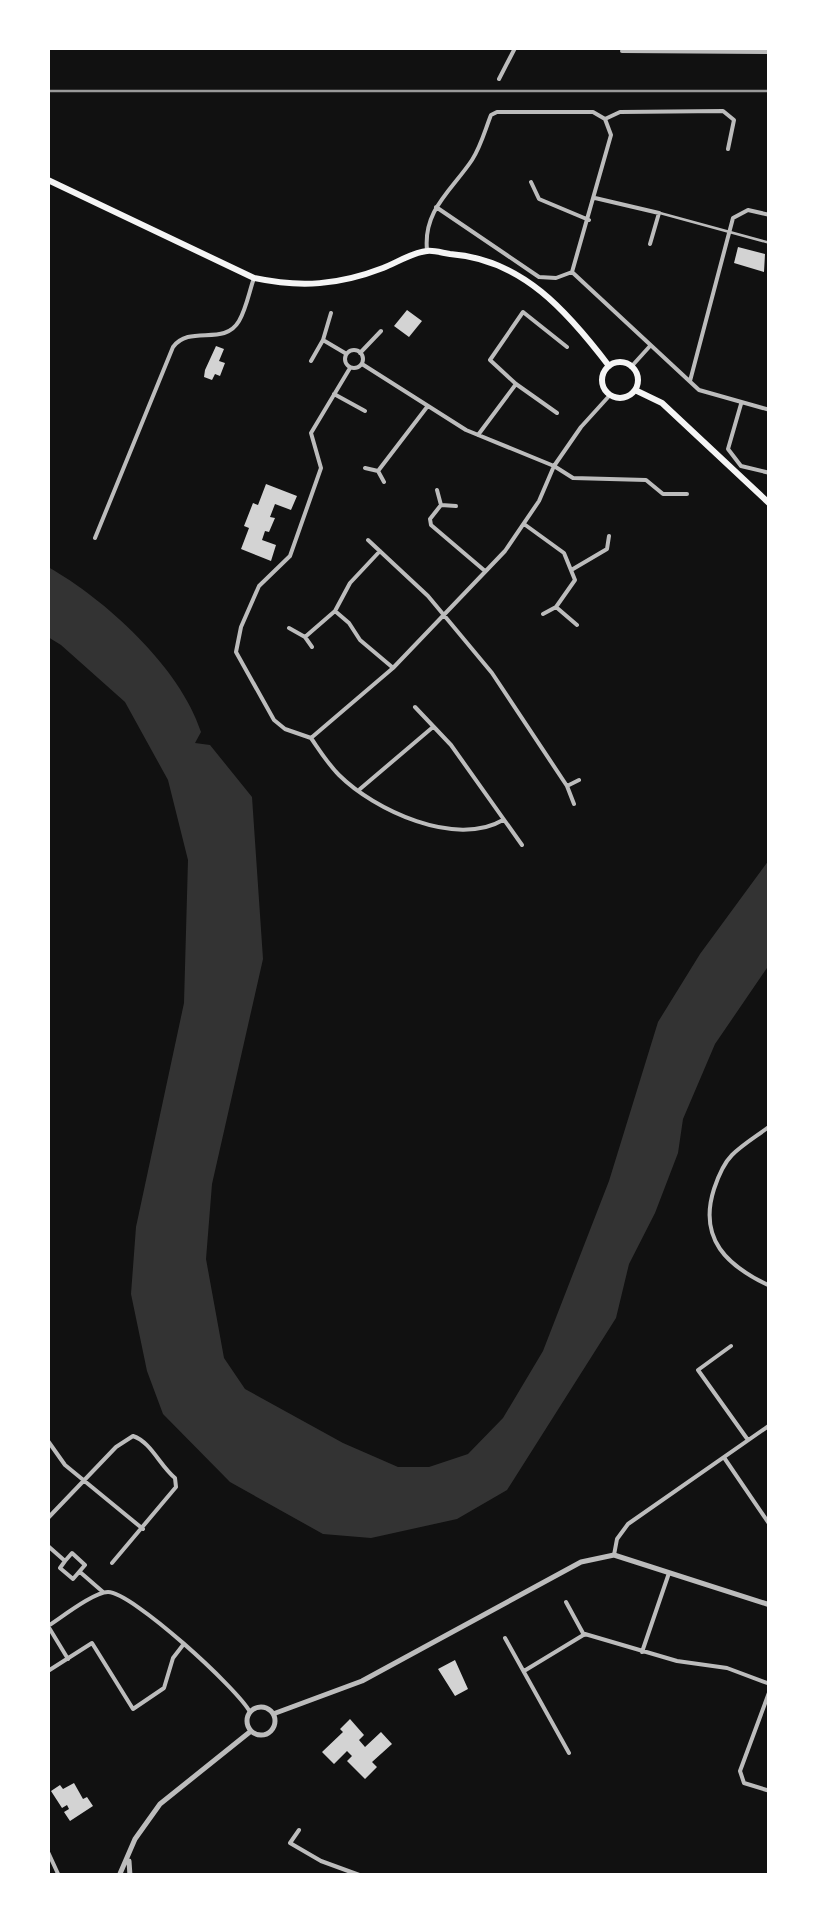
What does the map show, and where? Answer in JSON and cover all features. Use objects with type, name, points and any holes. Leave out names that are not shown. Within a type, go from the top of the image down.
[{"type":"main road","points":[[48,180],[254,278],[282,285],[349,280],[427,250],[496,263],[520,274],[569,314],[609,366]]},
{"type":"main road","points":[[622,362],[631,366],[638,380],[634,390],[623,398],[610,395],[602,380],[609,366],[622,362]]},
{"type":"main road","points":[[634,390],[662,404],[770,504]]},
{"type":"street","points":[[499,80],[515,48]]},
{"type":"street","points":[[622,50],[770,52]]},
{"type":"street","points":[[604,119],[620,112],[723,111],[734,120],[728,149]]},
{"type":"street","points":[[427,250],[427,230],[436,207],[475,155],[492,115],[593,112],[604,119],[611,135],[572,272]]},
{"type":"street","points":[[531,182],[539,199],[588,220]]},
{"type":"street","points":[[595,198],[770,243]]},
{"type":"street","points":[[436,207],[540,277],[556,278],[572,272]]},
{"type":"street","points":[[690,381],[728,232],[738,212],[770,215]]},
{"type":"street","points":[[650,244],[659,213]]},
{"type":"street","points":[[572,272],[699,390],[770,410]]},
{"type":"street","points":[[95,538],[173,347],[179,339],[191,336],[225,335],[238,323],[254,278]]},
{"type":"street","points":[[557,413],[490,360],[523,312],[567,346]]},
{"type":"street","points":[[312,362],[331,313]]},
{"type":"street","points":[[360,353],[380,331]]},
{"type":"street","points":[[323,340],[346,354]]},
{"type":"street","points":[[631,366],[650,346]]},
{"type":"street","points":[[350,368],[345,362],[346,354],[351,350],[360,353]]},
{"type":"street","points":[[360,353],[362,364],[427,407],[573,478],[646,480],[663,494],[687,494]]},
{"type":"street","points":[[350,368],[362,364]]},
{"type":"street","points":[[350,368],[311,433],[321,468],[290,556],[260,586],[241,627],[236,652],[274,720],[286,730],[310,738],[342,778],[359,789],[394,811],[430,826],[473,830],[503,820]]},
{"type":"street","points":[[478,435],[516,384]]},
{"type":"street","points":[[334,394],[365,411]]},
{"type":"street","points":[[310,738],[394,668],[441,614],[486,572],[524,524],[554,466],[581,427],[610,395]]},
{"type":"street","points":[[741,404],[728,448],[741,466],[770,474]]},
{"type":"street","points":[[378,471],[427,407]]},
{"type":"street","points":[[366,468],[378,471],[384,482]]},
{"type":"street","points":[[438,490],[442,504]]},
{"type":"street","points":[[442,504],[430,519],[431,524],[486,572]]},
{"type":"street","points":[[442,504],[456,506]]},
{"type":"street","points":[[524,524],[564,554],[573,569],[575,580],[556,607],[544,614]]},
{"type":"street","points":[[573,569],[607,549],[610,536]]},
{"type":"street","points":[[368,540],[424,592],[492,672],[567,786],[574,804]]},
{"type":"street","points":[[305,637],[336,611],[350,583],[380,551]]},
{"type":"street","points":[[556,607],[578,625]]},
{"type":"street","points":[[336,611],[350,623],[360,640],[394,668]]},
{"type":"street","points":[[289,628],[312,646]]},
{"type":"street","points":[[415,706],[451,745],[522,845]]},
{"type":"street","points":[[359,789],[433,727]]},
{"type":"street","points":[[567,786],[579,780]]},
{"type":"street","points":[[770,1126],[732,1156],[722,1169],[708,1217],[720,1252],[745,1275],[770,1286]]},
{"type":"street","points":[[731,1346],[698,1370],[748,1440]]},
{"type":"street","points":[[614,1555],[616,1539],[628,1524],[770,1425]]},
{"type":"street","points":[[48,1518],[126,1439],[133,1436],[142,1440],[160,1466],[175,1478],[176,1487],[112,1563]]},
{"type":"street","points":[[48,1441],[82,1481],[110,1499],[142,1529]]},
{"type":"street","points":[[724,1458],[770,1525]]},
{"type":"street","points":[[48,1546],[65,1561]]},
{"type":"street","points":[[72,1553],[85,1565],[73,1579],[60,1568],[65,1561],[72,1553]]},
{"type":"street","points":[[273,1714],[362,1681],[567,1569],[599,1556],[614,1555],[770,1605]]},
{"type":"street","points":[[80,1572],[103,1592]]},
{"type":"street","points":[[642,1652],[669,1573]]},
{"type":"street","points":[[68,1659],[48,1626],[103,1592],[116,1593],[132,1600],[211,1668],[250,1712]]},
{"type":"street","points":[[566,1602],[584,1634],[705,1668],[727,1668],[770,1687],[740,1770],[744,1783],[770,1791]]},
{"type":"street","points":[[524,1671],[584,1634]]},
{"type":"street","points":[[506,1638],[569,1754]]},
{"type":"street","points":[[48,1671],[92,1643],[133,1710],[164,1688],[173,1658],[183,1645]]},
{"type":"street","points":[[262,1706],[273,1714],[275,1722],[268,1733],[251,1731],[247,1724],[250,1712],[262,1706]]},
{"type":"street","points":[[119,1876],[135,1839],[160,1804],[251,1731]]},
{"type":"street","points":[[299,1830],[290,1843],[321,1861],[362,1876]]},
{"type":"street","points":[[48,1852],[60,1876]]},
{"type":"street","points":[[129,1858],[130,1876]]},
{"type":"shaded area","points":[[48,567],[93,597],[138,637],[191,708],[201,732],[195,743],[210,745],[252,797],[263,959],[212,1184],[206,1259],[224,1358],[245,1389],[343,1443],[398,1467],[429,1467],[468,1454],[503,1418],[543,1351],[609,1181],[658,1022],[700,954],[769,860],[769,965],[715,1044],[683,1119],[678,1153],[655,1213],[629,1264],[616,1318],[507,1490],[457,1519],[371,1538],[323,1534],[230,1482],[163,1414],[147,1371],[131,1294],[136,1227],[184,1003],[188,860],[168,780],[125,702],[48,637]]},
{"type":"building","points":[[738,247],[765,254],[764,272],[734,263]]},
{"type":"building","points":[[407,310],[422,321],[409,337],[394,326]]},
{"type":"building","points":[[216,346],[224,349],[219,361],[225,363],[220,376],[215,374],[212,380],[204,377]]},
{"type":"building","points":[[266,484],[297,496],[291,510],[275,504],[270,517],[275,518],[262,540],[276,545],[271,561],[241,549],[249,528],[244,526]]},
{"type":"building","points":[[455,1660],[468,1689],[455,1696],[438,1669]]},
{"type":"building","points":[[350,1719],[364,1735],[359,1740],[365,1747],[381,1732],[392,1744],[372,1762],[377,1767],[365,1779],[347,1761],[352,1756],[347,1751],[334,1764],[322,1752],[343,1732],[340,1729]]},
{"type":"building","points":[[74,1783],[83,1799],[87,1797],[93,1806],[70,1821],[64,1812],[69,1809],[67,1805],[62,1808],[51,1791]]},
{"type":"railway","points":[[48,91],[770,91]]}]
